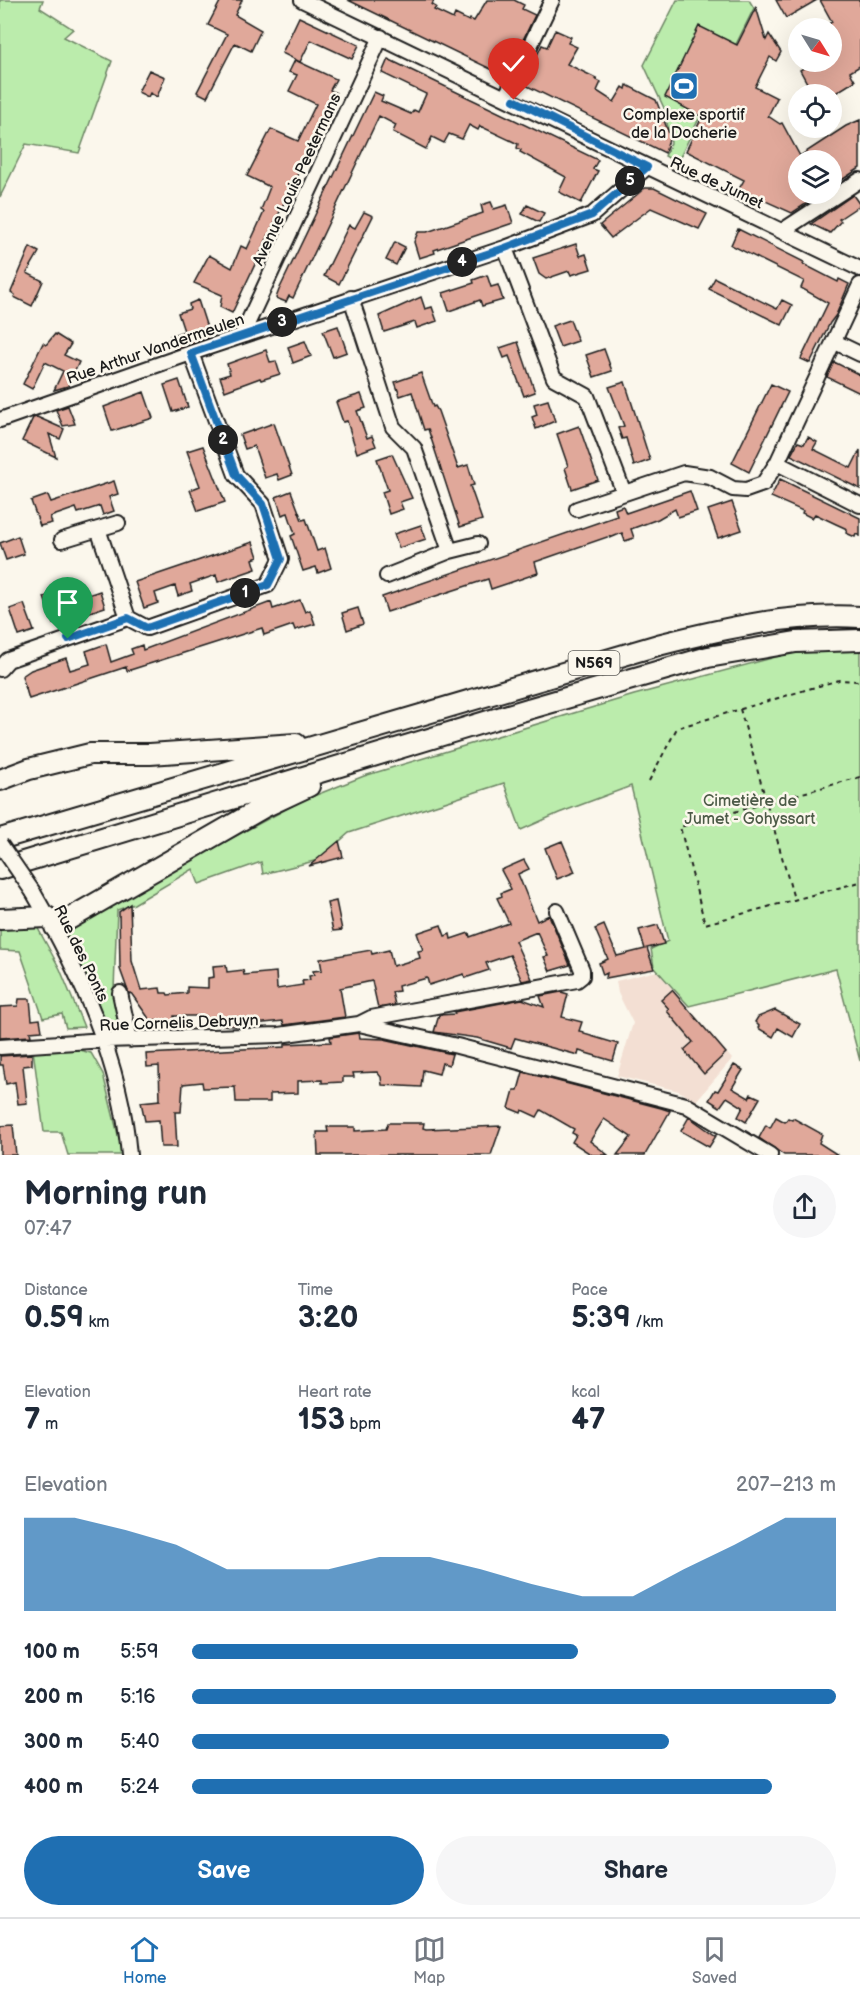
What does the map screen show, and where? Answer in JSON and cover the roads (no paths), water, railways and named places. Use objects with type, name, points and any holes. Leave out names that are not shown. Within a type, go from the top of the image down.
[{"type":"highway","name":"N569","points":[[0,839],[335,741],[532,680],[727,628],[794,617],[860,616]]},
{"type":"highway","name":"N569","points":[[0,869],[528,709],[708,657],[796,642],[860,640]]},
{"type":"highway","points":[[0,780],[29,769],[90,754],[174,753],[335,741]]},
{"type":"highway","points":[[0,919],[51,922],[262,808],[369,758]]},
{"type":"street","name":"Rue de Jumet","points":[[302,0],[860,268]]},
{"type":"street","points":[[506,96],[552,0]]},
{"type":"street","name":"Avenue Louis Peetermans","points":[[242,335],[381,37]]},
{"type":"street","name":"Rue Arthur Vandermeulen","points":[[0,420],[242,335],[505,248],[592,215],[647,167]]},
{"type":"street","points":[[782,231],[860,180]]},
{"type":"street","points":[[505,248],[554,378],[587,396],[624,493]]},
{"type":"street","points":[[577,508],[684,473],[710,477],[733,489],[746,490],[763,484],[777,463],[860,285]]},
{"type":"street","points":[[351,298],[393,427],[414,448],[450,551]]},
{"type":"street","points":[[835,342],[860,354]]},
{"type":"street","points":[[98,529],[128,618],[147,628],[268,585],[281,559],[263,504],[236,475],[191,353]]},
{"type":"street","points":[[777,463],[860,505]]},
{"type":"street","points":[[62,540],[118,523]]},
{"type":"street","points":[[387,576],[450,551],[478,544]]},
{"type":"street","points":[[0,669],[8,660],[128,618]]},
{"type":"street","name":"Rue des Ponts","points":[[0,844],[51,922],[105,1040],[126,1123],[129,1155]]},
{"type":"street","name":"Rue Cornelis Debruyn","points":[[0,1047],[105,1040],[279,1035],[359,1024],[371,1018],[577,980],[582,976],[582,970],[557,911]]},
{"type":"street","points":[[120,993],[130,1040]]},
{"type":"street","name":"Rue Cornelis Debruyn","points":[[359,1024],[457,1046],[686,1105],[770,1155]]},
{"type":"place","name":"Complexe sportif de la Docherie","points":[[684,86]]},
{"type":"park label","name":"Cimetière de Jumet - Gohyssart","points":[[750,809]]}]
